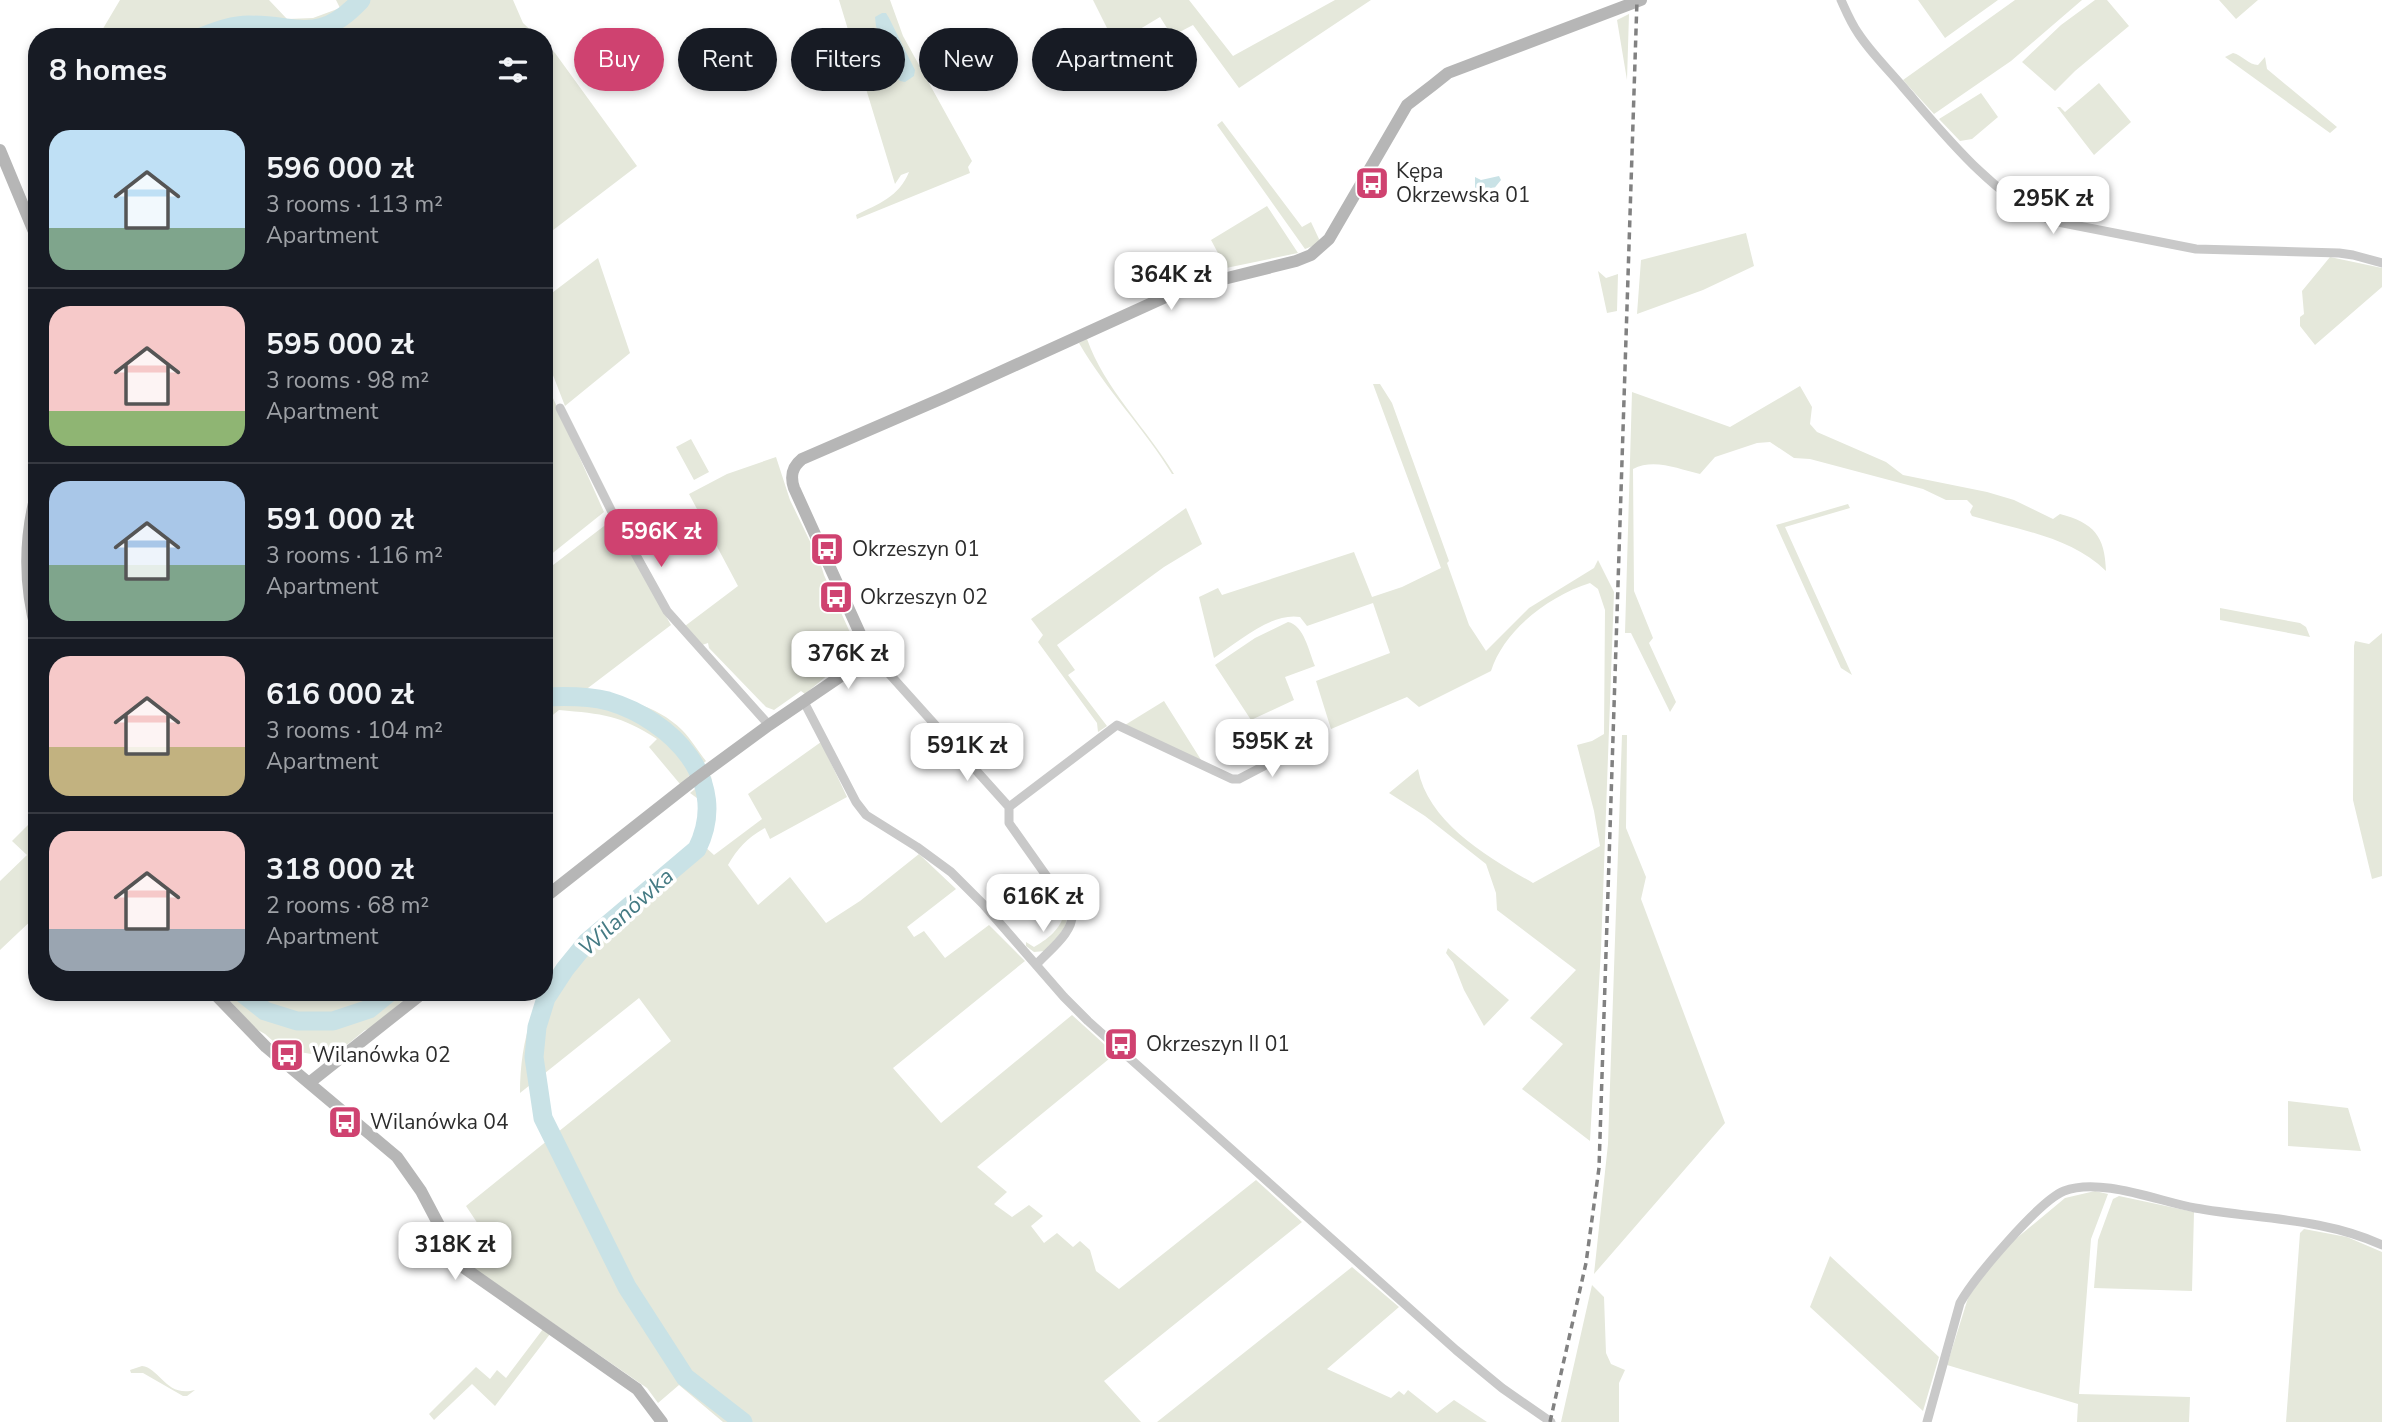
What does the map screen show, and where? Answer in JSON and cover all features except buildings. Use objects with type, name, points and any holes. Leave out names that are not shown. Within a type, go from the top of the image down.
[{"type":"street","points":[[553,891],[769,724],[844,674],[862,652],[862,638],[794,488],[791,474],[797,463],[1183,289],[1282,265],[1311,255],[1337,228],[1406,105],[1448,74],[1641,0]]},
{"type":"street","points":[[1841,0],[1857,32],[1932,120],[2001,190],[2039,216],[2196,249],[2353,254],[2382,263]]},
{"type":"street","points":[[0,150],[28,217]]},
{"type":"street","points":[[560,408],[612,512],[667,611],[769,724]]},
{"type":"street","points":[[28,532],[28,596]]},
{"type":"street","points":[[862,652],[875,657],[1009,807],[1009,823],[1068,905],[1073,915],[1069,928],[1036,965]]},
{"type":"street","points":[[804,702],[859,807],[866,815],[951,872],[983,904],[1064,998],[1108,1039],[1456,1350],[1502,1388],[1550,1422]]},
{"type":"street","points":[[1009,807],[1117,725],[1232,779],[1239,779],[1304,745]]},
{"type":"street","points":[[222,1001],[266,1047],[397,1157],[421,1191],[460,1265],[637,1389],[662,1422]]},
{"type":"street","points":[[309,1083],[413,1001]]},
{"type":"street","points":[[1927,1422],[1960,1303],[1969,1287],[2029,1220],[2066,1190],[2095,1186],[2194,1208],[2330,1227],[2382,1245]]},
{"type":"shaded area","points":[[120,0],[269,0],[287,19],[313,18],[340,8],[336,0],[513,0],[523,23],[528,28],[103,28]]},
{"type":"shaded area","points":[[839,0],[890,0],[900,28],[848,28]]},
{"type":"shaded area","points":[[1093,0],[1189,0],[1233,56],[1335,0],[1371,0],[1239,88],[1193,25],[1187,28],[1167,28],[1160,17],[1142,28],[1107,28]]},
{"type":"shaded area","points":[[1918,0],[1998,0],[1945,38]]},
{"type":"shaded area","points":[[2015,0],[2082,0],[2011,61],[1934,114],[1903,80]]},
{"type":"shaded area","points":[[2095,0],[2107,0],[2129,26],[2055,91],[2022,62],[2061,25]]},
{"type":"shaded area","points":[[2219,0],[2258,0],[2236,19]]},
{"type":"shaded area","points":[[1629,14],[1627,80],[1617,20]]},
{"type":"shaded area","points":[[905,40],[919,65],[919,91],[933,91],[972,161],[968,167],[970,173],[857,219],[856,215],[894,194],[909,172],[901,175],[895,184],[867,91],[905,91]]},
{"type":"shaded area","points":[[553,51],[574,79],[574,91],[583,91],[637,166],[553,230]]},
{"type":"shaded area","points":[[2233,53],[2258,65],[2265,57],[2267,69],[2337,127],[2330,133],[2225,57]]},
{"type":"shaded area","points":[[2099,83],[2131,122],[2094,155],[2057,107],[2065,112]]},
{"type":"shaded area","points":[[1981,93],[1998,117],[1972,139],[1960,141],[1939,119]]},
{"type":"shaded area","points":[[1222,121],[1302,227],[1311,222],[1319,239],[1318,244],[1305,249],[1217,125]]},
{"type":"shaded area","points":[[1267,206],[1298,253],[1226,268],[1211,240]]},
{"type":"shaded area","points":[[1746,233],[1754,266],[1703,290],[1637,314],[1641,260]]},
{"type":"shaded area","points":[[2330,257],[2382,268],[2382,287],[2315,345],[2300,326],[2300,317],[2304,314],[2302,291]]},
{"type":"shaded area","points":[[598,258],[630,353],[565,406],[553,375],[553,292]]},
{"type":"shaded area","points":[[1598,271],[1606,278],[1618,274],[1617,311],[1607,313]]},
{"type":"shaded area","points":[[1087,339],[1104,374],[1174,474],[1079,343]]},
{"type":"shaded area","points":[[1373,384],[1380,384],[1392,403],[1469,625],[1486,651],[1529,608],[1594,568],[1598,560],[1614,592],[1601,949],[1590,1141],[1522,1089],[1563,1044],[1530,1018],[1576,970],[1497,910],[1496,893],[1486,864],[1425,816],[1389,793],[1418,769],[1424,788],[1447,822],[1480,850],[1533,883],[1600,846],[1577,745],[1604,734],[1605,610],[1598,589],[1590,583],[1559,596],[1544,606],[1506,642],[1491,671],[1419,707],[1407,697],[1331,729],[1316,681],[1390,653],[1373,603],[1307,626],[1300,617],[1278,619],[1214,658],[1199,597],[1218,588],[1222,595],[1354,552],[1372,597],[1402,587],[1441,568]]},
{"type":"shaded area","points":[[1800,386],[1812,407],[1810,424],[1817,432],[1886,462],[1903,475],[1987,492],[2014,500],[2053,519],[2060,514],[2081,522],[2100,540],[2106,571],[2092,559],[2060,542],[1972,516],[1970,512],[1973,506],[1967,500],[1946,500],[1923,489],[1810,459],[1794,458],[1770,442],[1757,443],[1715,457],[1700,474],[1658,464],[1641,466],[1633,469],[1634,591],[1653,638],[1649,643],[1676,702],[1670,712],[1631,633],[1625,633],[1632,392],[1730,427]]},
{"type":"shaded area","points":[[553,398],[604,512],[553,553]]},
{"type":"shaded area","points":[[691,439],[709,472],[694,480],[676,447]]},
{"type":"shaded area","points":[[776,457],[790,500],[853,639],[848,658],[805,694],[801,691],[774,710],[766,707],[709,648],[708,643],[702,645],[685,626],[738,586],[689,494],[727,474]]},
{"type":"shaded area","points":[[1848,504],[1850,508],[1785,527],[1852,675],[1841,668],[1776,525]]},
{"type":"shaded area","points":[[1186,508],[1202,544],[1164,567],[1057,645],[1075,670],[1068,675],[1107,726],[1098,732],[1097,723],[1038,642],[1043,635],[1031,619]]},
{"type":"shaded area","points":[[608,523],[616,528],[671,625],[584,691],[649,708],[682,730],[706,761],[680,784],[649,747],[657,739],[632,725],[600,715],[559,710],[553,715],[553,565]]},
{"type":"shaded area","points":[[2220,608],[2300,623],[2306,627],[2310,637],[2220,620]]},
{"type":"shaded area","points":[[1288,622],[1294,624],[1302,634],[1315,666],[1285,677],[1294,700],[1251,720],[1215,665],[1255,638]]},
{"type":"shaded area","points":[[2382,633],[2382,876],[2372,879],[2353,800],[2354,646],[2355,641],[2369,644]]},
{"type":"shaded area","points":[[1164,701],[1203,763],[1125,725]]},
{"type":"shaded area","points":[[1622,735],[1627,735],[1626,828],[1646,877],[1641,899],[1725,1123],[1594,1274],[1608,1144]]},
{"type":"shaded area","points":[[821,742],[847,797],[770,839],[765,828],[739,848],[728,865],[758,905],[790,877],[826,923],[860,901],[919,854],[956,889],[907,927],[914,937],[924,931],[945,958],[989,925],[1025,961],[893,1068],[941,1123],[1072,1015],[1115,1054],[977,1167],[1007,1192],[994,1204],[1012,1217],[1029,1205],[1043,1216],[1031,1226],[1044,1243],[1057,1233],[1073,1247],[1080,1241],[1090,1250],[1096,1271],[1119,1289],[1256,1180],[1302,1222],[1104,1381],[1141,1422],[723,1422],[679,1385],[658,1403],[647,1388],[472,1267],[461,1254],[458,1245],[480,1227],[466,1206],[671,1041],[639,998],[520,1093],[521,1067],[528,1031],[538,1001],[553,1001],[554,972],[571,953],[667,868],[689,845],[701,823],[701,801],[690,793],[711,776],[713,821],[703,845],[714,855],[762,819],[748,794]]},
{"type":"shaded area","points":[[28,825],[28,924],[0,950],[0,881],[27,855],[12,841]]},
{"type":"shaded area","points":[[1065,907],[1065,925],[1045,951],[1034,952],[1026,946],[1026,942],[1034,947],[1051,935],[1062,920]]},
{"type":"shaded area","points":[[1448,948],[1509,1000],[1484,1026],[1446,953]]},
{"type":"shaded area","points":[[230,1001],[403,1001],[325,1063],[317,1055],[282,1049],[256,1029]]},
{"type":"shaded area","points":[[2288,1101],[2348,1108],[2361,1151],[2288,1146]]},
{"type":"shaded area","points":[[2095,1191],[2108,1194],[2091,1239],[2079,1394],[2190,1397],[2189,1422],[2077,1422],[2078,1404],[1947,1365],[1968,1298],[1994,1257],[2065,1198]]},
{"type":"shaded area","points":[[2119,1196],[2194,1212],[2192,1291],[2094,1288],[2098,1240],[2113,1199]]},
{"type":"shaded area","points":[[2304,1229],[2347,1237],[2382,1252],[2382,1422],[2286,1422],[2300,1233]]},
{"type":"shaded area","points":[[1830,1256],[1939,1357],[1923,1411],[1810,1307]]},
{"type":"shaded area","points":[[1352,1267],[1399,1307],[1327,1369],[1391,1398],[1399,1391],[1404,1395],[1408,1390],[1437,1413],[1454,1400],[1487,1422],[1157,1422]]},
{"type":"shaded area","points":[[1592,1285],[1604,1297],[1606,1353],[1611,1364],[1625,1370],[1619,1383],[1619,1422],[1561,1422]]},
{"type":"shaded area","points":[[543,1329],[550,1334],[495,1406],[472,1384],[434,1420],[429,1414],[476,1367],[490,1379],[497,1370],[506,1378]]},
{"type":"shaded area","points":[[142,1366],[177,1390],[195,1390],[183,1396],[143,1373],[131,1373],[130,1370]]},
{"type":"water","points":[[886,13],[894,28],[877,28],[875,17]]},
{"type":"water","points":[[905,50],[915,70],[914,76],[905,82]]},
{"type":"water","points":[[1499,176],[1501,180],[1492,191],[1481,192],[1475,188],[1475,177],[1481,180]]},
{"type":"waterway","name":"Wilanówka","points":[[321,28],[346,14],[361,0]]},
{"type":"waterway","name":"Wilanówka","points":[[230,28],[243,25],[286,28]]},
{"type":"waterway","name":"Wilanówka","points":[[553,697],[608,701],[632,710],[654,723],[673,738],[689,757],[701,777],[706,800],[706,824],[697,849],[587,942],[553,987]]},
{"type":"waterway","name":"Wilanówka","points":[[252,1001],[265,1011],[297,1021],[333,1021],[369,1009],[379,1001]]},
{"type":"waterway","name":"Wilanówka","points":[[545,1001],[537,1027],[534,1057],[543,1118],[627,1287],[685,1377],[743,1422]]},
{"type":"railway","points":[[1550,1422],[1586,1263],[1599,1168],[1637,0]]},
{"type":"place","name":"Kępa Okrzewska 01","points":[[1372,183]]},
{"type":"place","name":"Okrzeszyn 01","points":[[827,549]]},
{"type":"place","name":"Okrzeszyn 02","points":[[836,597]]},
{"type":"place","name":"Okrzeszyn II 01","points":[[1121,1044]]},
{"type":"place","name":"Wilanówka 02","points":[[287,1055]]},
{"type":"place","name":"Wilanówka 04","points":[[345,1122]]}]
